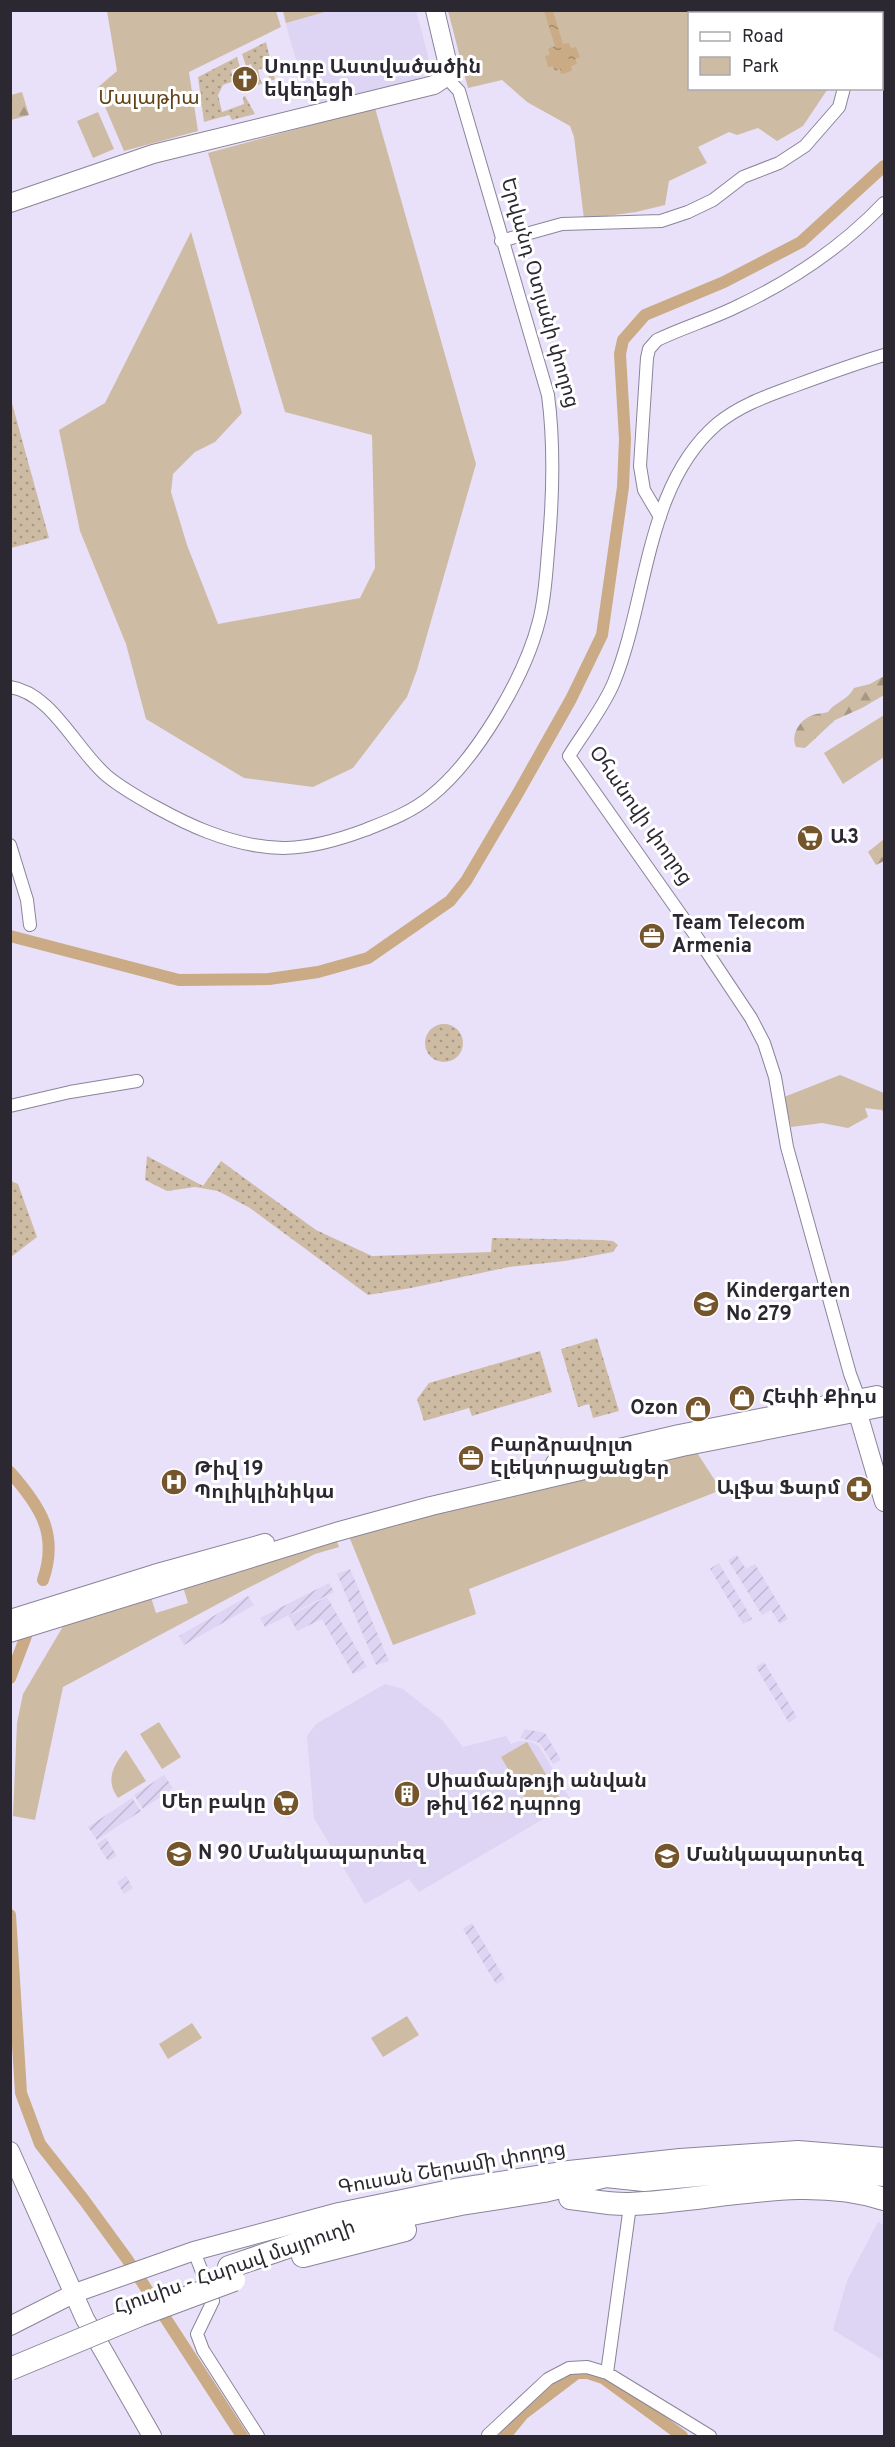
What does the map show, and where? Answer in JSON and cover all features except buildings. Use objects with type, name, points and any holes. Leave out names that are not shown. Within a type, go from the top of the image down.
[{"type":"highway","name":"Հյուսիս - Հարավ մայրուղի","points":[[10,2369],[140,2315],[231,2273],[343,2228],[460,2204],[544,2191],[625,2170],[644,2180],[796,2166],[885,2175]]},
{"type":"highway","name":"Հյուսիս - Հարավ մայրուղի","points":[[570,2198],[625,2170]]},
{"type":"highway","name":"Հյուսիս - Հարավ մայրուղի","points":[[10,2354],[72,2326],[231,2273],[482,2213],[570,2198],[628,2204],[795,2187],[870,2195],[883,2209]]},
{"type":"main road","name":"Երվանդ Օտյանի փողոց","points":[[435,10],[447,61],[446,77]]},
{"type":"main road","points":[[10,203],[153,154],[434,86],[446,77]]},
{"type":"main road","points":[[10,1619],[154,1574],[335,1527],[500,1488],[583,1463],[681,1440],[858,1405],[885,1394]]},
{"type":"main road","points":[[858,1405],[885,1407]]},
{"type":"main road","name":"Օհանովի փողոց","points":[[858,1405],[885,1484]]},
{"type":"main road","name":"Օհանովի փողոց","points":[[858,1405],[885,1502]]},
{"type":"main road","points":[[10,1633],[335,1527]]},
{"type":"main road","name":"Գուսան Շերամի փողոց","points":[[10,2326],[75,2293],[194,2251],[339,2212],[422,2194],[569,2170],[625,2170],[680,2158],[798,2150],[885,2157]]},
{"type":"main road","points":[[10,2151],[85,2319],[152,2436]]},
{"type":"street","name":"Երվանդ Օտյանի փողոց","points":[[10,687],[24,689],[39,698],[107,776],[131,792],[206,832],[242,844],[275,849],[306,848],[334,842],[407,812],[430,797],[453,775],[472,750],[514,684],[525,663],[540,621],[554,491],[548,395],[501,241],[459,91],[446,77]]},
{"type":"street","points":[[501,241],[562,225],[661,221],[688,212],[713,200],[743,177],[780,163],[805,146],[839,106],[843,90]]},
{"type":"street","points":[[660,517],[644,490],[640,466],[644,388],[649,349],[657,340],[737,307],[812,266],[844,241],[885,203]]},
{"type":"street","name":"Օհանովի փողոց","points":[[858,1405],[787,1147],[775,1077],[764,1043],[751,1018],[705,949],[568,756],[613,685],[625,649],[660,517],[676,474],[717,424],[746,404],[847,366],[885,355]]},
{"type":"street","points":[[10,845],[27,900],[30,925]]},
{"type":"street","points":[[10,1106],[70,1092],[137,1081]]},
{"type":"street","points":[[607,2373],[629,2213]]},
{"type":"street","points":[[194,2251],[213,2301],[197,2334],[203,2350],[258,2436]]},
{"type":"street","points":[[487,2436],[548,2379],[569,2368],[587,2367],[607,2373],[710,2436]]},
{"type":"shaded area","points":[[282,11],[416,11],[428,55],[429,64],[426,73],[415,82],[310,108]]},
{"type":"shaded area","points":[[737,1555],[746,1569],[755,1564],[788,1619],[780,1624],[771,1610],[762,1615],[728,1560]]},
{"type":"shaded area","points":[[719,1563],[752,1619],[743,1624],[710,1569]]},
{"type":"shaded area","points":[[350,1569],[389,1661],[376,1665],[337,1574]]},
{"type":"shaded area","points":[[329,1583],[334,1592],[265,1627],[260,1618]]},
{"type":"shaded area","points":[[248,1596],[254,1605],[184,1645],[179,1636]]},
{"type":"shaded area","points":[[327,1597],[367,1667],[353,1674],[322,1619],[297,1631],[289,1616]]},
{"type":"shaded area","points":[[764,1662],[797,1717],[789,1723],[756,1667]]},
{"type":"shaded area","points":[[385,1684],[403,1689],[442,1720],[463,1747],[506,1736],[511,1744],[520,1741],[531,1742],[539,1746],[572,1802],[419,1892],[409,1879],[365,1904],[314,1818],[307,1736],[316,1724]]},
{"type":"shaded area","points":[[525,1729],[545,1733],[561,1760],[553,1764],[540,1743],[520,1738]]},
{"type":"shaded area","points":[[164,1775],[173,1788],[143,1809],[134,1795]]},
{"type":"shaded area","points":[[132,1798],[141,1811],[97,1840],[88,1827]]},
{"type":"shaded area","points":[[279,1803],[294,1808],[290,1819],[275,1813]]},
{"type":"shaded area","points":[[106,1838],[117,1856],[108,1861],[97,1844]]},
{"type":"shaded area","points":[[126,1876],[133,1888],[124,1894],[117,1882]]},
{"type":"shaded area","points":[[472,1923],[505,1979],[496,1984],[463,1929]]},
{"type":"shaded area","points":[[878,2222],[884,2225],[884,2361],[833,2330],[847,2281]]},
{"type":"green space","points":[[283,10],[328,10],[328,11],[286,23]]},
{"type":"green space","points":[[840,10],[840,12],[688,12],[688,90],[827,90],[803,126],[777,141],[758,128],[737,135],[729,132],[698,147],[707,163],[669,181],[665,205],[636,212],[584,219],[574,137],[570,126],[527,102],[502,80],[468,88],[448,11]]},
{"type":"green space","name":"Մալաթիա","points":[[107,11],[276,11],[281,27],[189,72],[198,131],[124,151],[97,88],[117,71]]},
{"type":"green space","points":[[266,42],[275,79],[268,82],[266,67],[258,70],[261,82],[264,83],[258,85],[251,64],[246,66],[242,54]]},
{"type":"green space","points":[[237,57],[240,67],[231,70],[234,81],[223,85],[218,95],[222,112],[244,104],[243,97],[245,96],[255,114],[232,120],[229,115],[204,122],[198,77]]},
{"type":"green space","points":[[22,92],[29,115],[11,120],[11,95]]},
{"type":"green space","points":[[375,108],[476,464],[417,670],[407,697],[353,768],[313,787],[244,778],[146,719],[126,644],[80,531],[59,430],[105,403],[191,232],[242,413],[215,442],[195,452],[173,474],[171,492],[187,545],[218,624],[360,598],[375,568],[372,435],[285,412],[208,153]]},
{"type":"green space","points":[[98,112],[114,149],[93,158],[77,121]]},
{"type":"green space","points":[[10,396],[49,538],[11,548],[10,548]]},
{"type":"green space","points":[[884,676],[884,695],[835,720],[805,748],[796,747],[795,733],[804,720],[815,714],[828,712],[854,688],[870,684]]},
{"type":"green space","points":[[884,715],[884,757],[843,784],[824,753]]},
{"type":"green space","points":[[884,839],[884,861],[876,865],[868,852]]},
{"type":"green space","points":[[444,1024],[458,1029],[463,1043],[458,1057],[444,1062],[430,1057],[425,1043],[430,1029]]},
{"type":"green space","points":[[840,1075],[884,1093],[884,1114],[882,1110],[865,1108],[868,1117],[848,1128],[822,1123],[791,1127],[784,1097]]},
{"type":"green space","points":[[147,1156],[203,1186],[221,1161],[316,1230],[372,1256],[491,1252],[492,1238],[602,1240],[613,1241],[618,1245],[613,1252],[565,1261],[509,1267],[368,1295],[250,1208],[218,1191],[195,1187],[167,1191],[145,1180]]},
{"type":"green space","points":[[11,1181],[18,1184],[37,1237],[11,1257]]},
{"type":"green space","points":[[597,1338],[619,1411],[593,1418],[589,1404],[578,1407],[561,1349]]},
{"type":"green space","points":[[540,1351],[552,1392],[472,1416],[469,1408],[424,1421],[417,1399],[429,1383]]},
{"type":"green space","points":[[696,1451],[721,1490],[469,1589],[476,1614],[393,1645],[346,1529]]},
{"type":"green space","points":[[333,1531],[339,1547],[315,1554],[242,1591],[63,1687],[35,1820],[13,1816],[17,1723],[23,1694],[68,1618],[148,1588],[156,1613],[188,1603],[180,1577]]},
{"type":"green space","points":[[159,1722],[181,1757],[162,1769],[140,1734]]},
{"type":"green space","points":[[527,1742],[561,1800],[535,1815],[501,1757]]},
{"type":"green space","points":[[126,1750],[146,1781],[118,1798],[112,1785],[112,1773],[117,1761]]},
{"type":"green space","points":[[407,2016],[419,2035],[383,2057],[371,2038]]},
{"type":"green space","points":[[192,2023],[202,2038],[168,2059],[159,2044]]},
{"type":"water","points":[[544,11],[553,11],[563,44],[569,43],[571,48],[576,47],[580,57],[575,59],[577,64],[571,66],[572,71],[561,74],[560,69],[555,71],[553,66],[548,67],[545,56],[550,55],[548,49],[555,46]]},
{"type":"waterway","points":[[10,936],[179,980],[269,979],[318,972],[368,958],[450,901],[466,881],[518,793],[571,699],[602,635],[623,487],[625,439],[620,354],[623,340],[645,315],[724,282],[801,242],[884,166]]},
{"type":"waterway","points":[[10,1472],[38,1509],[48,1535],[49,1548],[43,1580]]},
{"type":"waterway","points":[[10,1678],[26,1636]]},
{"type":"waterway","points":[[10,1915],[21,2093],[40,2144],[127,2259],[242,2436]]},
{"type":"waterway","points":[[505,2436],[523,2414],[577,2373],[588,2373],[603,2378],[682,2436]]},
{"type":"place","name":"Սուրբ Աստվածածին եկեղեցի","points":[[245,79]]},
{"type":"place","name":"Ա3","points":[[810,838]]},
{"type":"place","name":"Team Telecom Armenia","points":[[652,936]]},
{"type":"place","name":"Kindergarten No 279","points":[[706,1304]]},
{"type":"place","name":"Հեփի Քիդս","points":[[742,1398]]},
{"type":"place","name":"Ozon","points":[[698,1409]]},
{"type":"place","name":"Բարձրավոլտ Էլեկտրացանցեր","points":[[471,1458]]},
{"type":"place","name":"Թիվ 19 Պոլիկլինիկա","points":[[174,1482]]},
{"type":"place","name":"Ալֆա Ֆարմ","points":[[859,1489]]},
{"type":"place","name":"Սիամանթոյի անվան թիվ 162 դպրոց","points":[[407,1794]]},
{"type":"place","name":"Մեր բակը","points":[[286,1803]]},
{"type":"place","name":"N 90 Մանկապարտեզ","points":[[179,1854]]},
{"type":"place","name":"Մանկապարտեզ","points":[[667,1856]]}]
